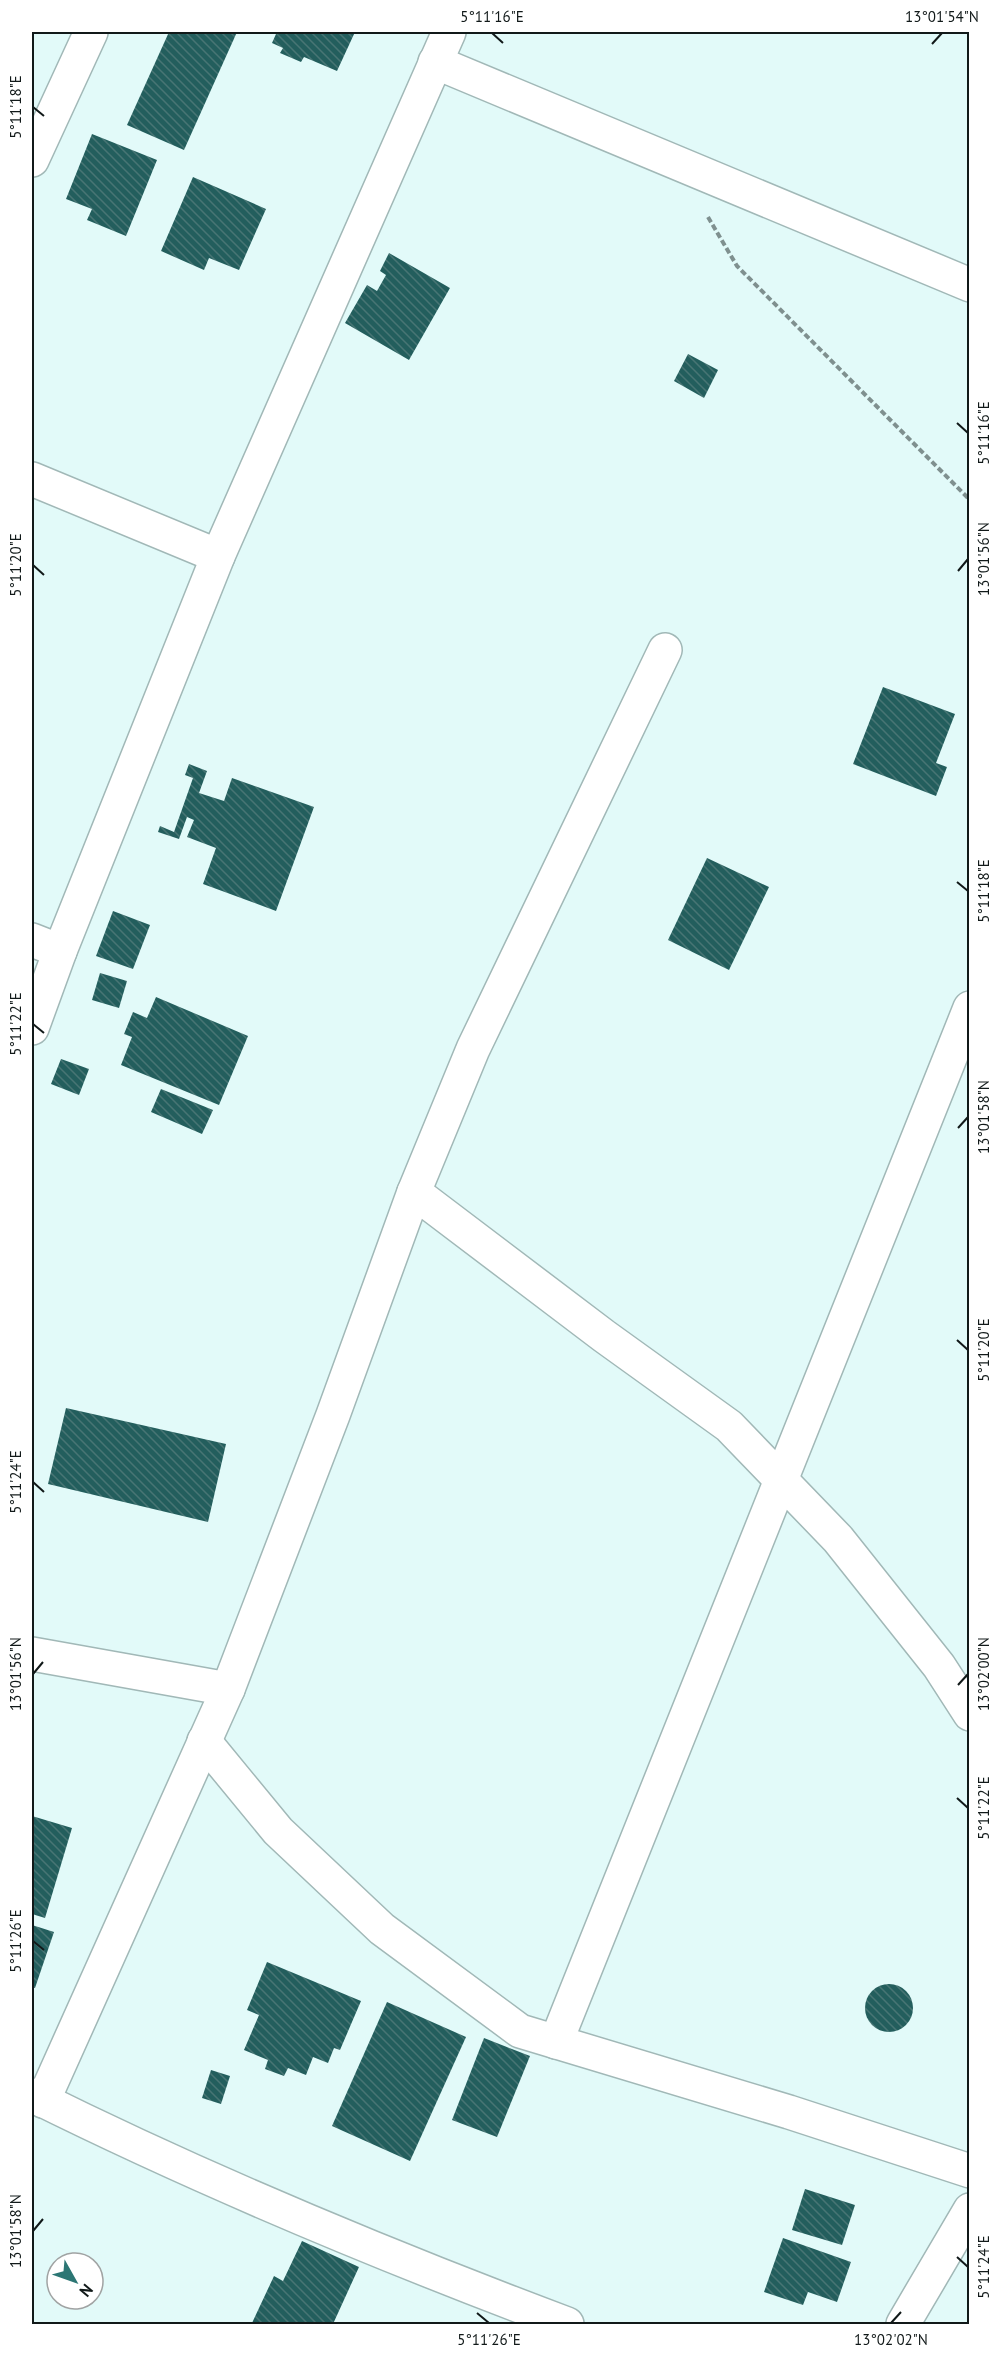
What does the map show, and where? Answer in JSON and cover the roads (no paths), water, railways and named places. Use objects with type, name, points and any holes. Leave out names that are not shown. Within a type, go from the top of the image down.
[{"type":"street","points":[[32,160],[91,32]]},
{"type":"street","points":[[32,1028],[46,945],[449,32]]},
{"type":"street","points":[[435,62],[969,285]]},
{"type":"street","points":[[32,479],[218,556]]},
{"type":"street","points":[[567,2325],[420,2269],[95,2126],[37,2098],[228,1689],[333,1415],[414,1192],[473,1049],[665,651]]},
{"type":"street","points":[[556,2042],[969,1008]]},
{"type":"street","points":[[414,1192],[604,1336],[729,1426],[838,1539],[939,1666],[969,1714]]},
{"type":"street","points":[[32,1654],[228,1689]]},
{"type":"street","points":[[204,1741],[278,1832],[382,1929],[519,2031],[789,2112],[969,2171]]},
{"type":"street","points":[[903,2325],[969,2210]]}]
